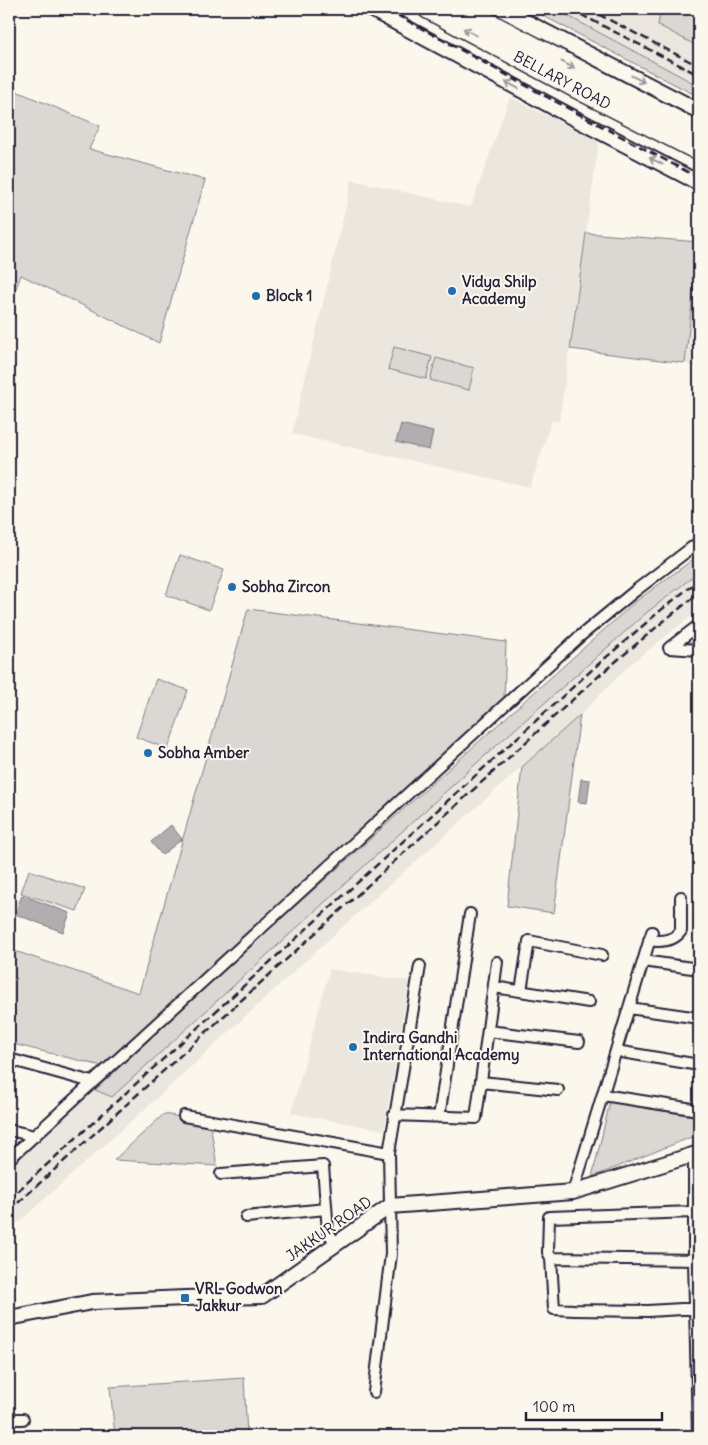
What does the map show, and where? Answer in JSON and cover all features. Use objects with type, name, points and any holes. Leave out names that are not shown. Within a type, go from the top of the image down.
[{"type":"highway","name":"BELLARY ROAD","points":[[428,9],[581,91],[699,151]]},
{"type":"highway","name":"BELLARY ROAD","points":[[463,9],[699,132]]},
{"type":"street","points":[[371,9],[699,183]]},
{"type":"street","points":[[501,9],[699,111]]},
{"type":"street","points":[[9,1159],[579,637],[699,542]]},
{"type":"street","points":[[699,625],[669,648],[699,650]]},
{"type":"street","points":[[573,1192],[651,936],[661,942],[679,934],[681,931],[681,897]]},
{"type":"street","points":[[439,1117],[470,914]]},
{"type":"street","points":[[520,991],[529,941],[602,955]]},
{"type":"street","points":[[643,961],[699,970]]},
{"type":"street","points":[[394,1115],[476,1118],[497,962]]},
{"type":"street","points":[[374,1392],[391,1254],[389,1152],[420,966]]},
{"type":"street","points":[[494,987],[589,1002]]},
{"type":"street","points":[[629,1008],[699,1018]]},
{"type":"street","points":[[488,1031],[579,1042]]},
{"type":"street","points":[[616,1051],[699,1065]]},
{"type":"street","points":[[9,1059],[92,1082]]},
{"type":"street","points":[[481,1082],[558,1090]]},
{"type":"street","points":[[602,1095],[699,1110]]},
{"type":"street","points":[[184,1116],[389,1152]]},
{"type":"street","points":[[9,1130],[35,1136]]},
{"type":"street","points":[[697,1154],[698,1436]]},
{"type":"street","name":"JAKKUR ROAD","points":[[9,1318],[92,1302],[262,1296],[390,1206],[573,1192],[697,1154]]},
{"type":"street","points":[[221,1174],[323,1166],[328,1232],[336,1244]]},
{"type":"street","points":[[246,1217],[326,1209]]},
{"type":"street","points":[[697,1213],[549,1217],[548,1252],[551,1258],[554,1309],[648,1310],[697,1308]]},
{"type":"street","points":[[551,1258],[697,1260]]},
{"type":"street","points":[[9,1419],[23,1419]]},
{"type":"shaded area","points":[[530,9],[555,9],[699,86],[699,97]]},
{"type":"shaded area","points":[[555,9],[661,9],[658,25],[699,47],[699,86]]},
{"type":"shaded area","points":[[661,9],[699,9],[699,47],[658,25]]},
{"type":"shaded area","points":[[9,88],[100,126],[89,149],[205,180],[159,343],[21,275],[9,306]]},
{"type":"shaded area","name":"Vidya Shilp Academy","points":[[510,97],[599,142],[559,422],[552,420],[530,487],[292,434],[352,180],[471,207]]},
{"type":"shaded area","points":[[586,233],[699,242],[685,363],[570,349]]},
{"type":"shaded area","points":[[699,245],[699,370],[685,363]]},
{"type":"shaded area","points":[[394,347],[432,357],[426,379],[388,369]]},
{"type":"shaded area","points":[[436,358],[474,368],[469,390],[430,380]]},
{"type":"shaded area","points":[[401,424],[433,432],[429,450],[396,442]]},
{"type":"shaded area","points":[[180,555],[224,570],[209,610],[166,595]]},
{"type":"shaded area","points":[[699,555],[699,572],[645,614],[478,762],[112,1097],[95,1090],[235,960],[635,602]]},
{"type":"shaded area","points":[[699,572],[699,610],[632,663],[580,715],[339,930],[167,1089],[9,1231],[9,1166],[95,1090],[112,1097],[478,762],[645,614]]},
{"type":"shaded area","points":[[248,609],[506,642],[504,699],[102,1066],[9,1043],[9,949],[139,993]]},
{"type":"shaded area","points":[[156,679],[188,690],[168,749],[136,737]]},
{"type":"shaded area","points":[[580,715],[554,913],[507,906],[522,767]]},
{"type":"shaded area","points":[[581,779],[590,780],[587,803],[578,802]]},
{"type":"shaded area","points":[[171,825],[182,839],[162,855],[151,842]]},
{"type":"shaded area","points":[[29,870],[85,889],[77,911],[21,893]]},
{"type":"shaded area","points":[[22,895],[70,913],[63,932],[15,914]]},
{"type":"shaded area","name":"Indira Gandhi International Academy","points":[[330,969],[409,981],[384,1130],[291,1113]]},
{"type":"shaded area","points":[[610,1102],[699,1117],[699,1134],[592,1177]]},
{"type":"shaded area","points":[[164,1114],[210,1123],[217,1166],[114,1160]]},
{"type":"shaded area","points":[[244,1378],[247,1436],[115,1436],[110,1387]]},
{"type":"railway","points":[[386,9],[699,178]]},
{"type":"railway","points":[[570,9],[699,75]]},
{"type":"railway","points":[[588,9],[699,66]]},
{"type":"railway","points":[[9,1199],[595,667],[699,580]]},
{"type":"railway","points":[[9,1211],[601,674],[699,593]]},
{"type":"place","name":"Vidya Shilp Academy","points":[[452,291]]},
{"type":"place","name":"Block 1","points":[[256,296]]},
{"type":"place","name":"Sobha Zircon","points":[[232,587]]},
{"type":"place","name":"Sobha Amber","points":[[148,753]]},
{"type":"place","name":"Indira Gandhi International Academy","points":[[353,1047]]},
{"type":"place","name":"VRL Godwon Jakkur","points":[[185,1298]]}]
